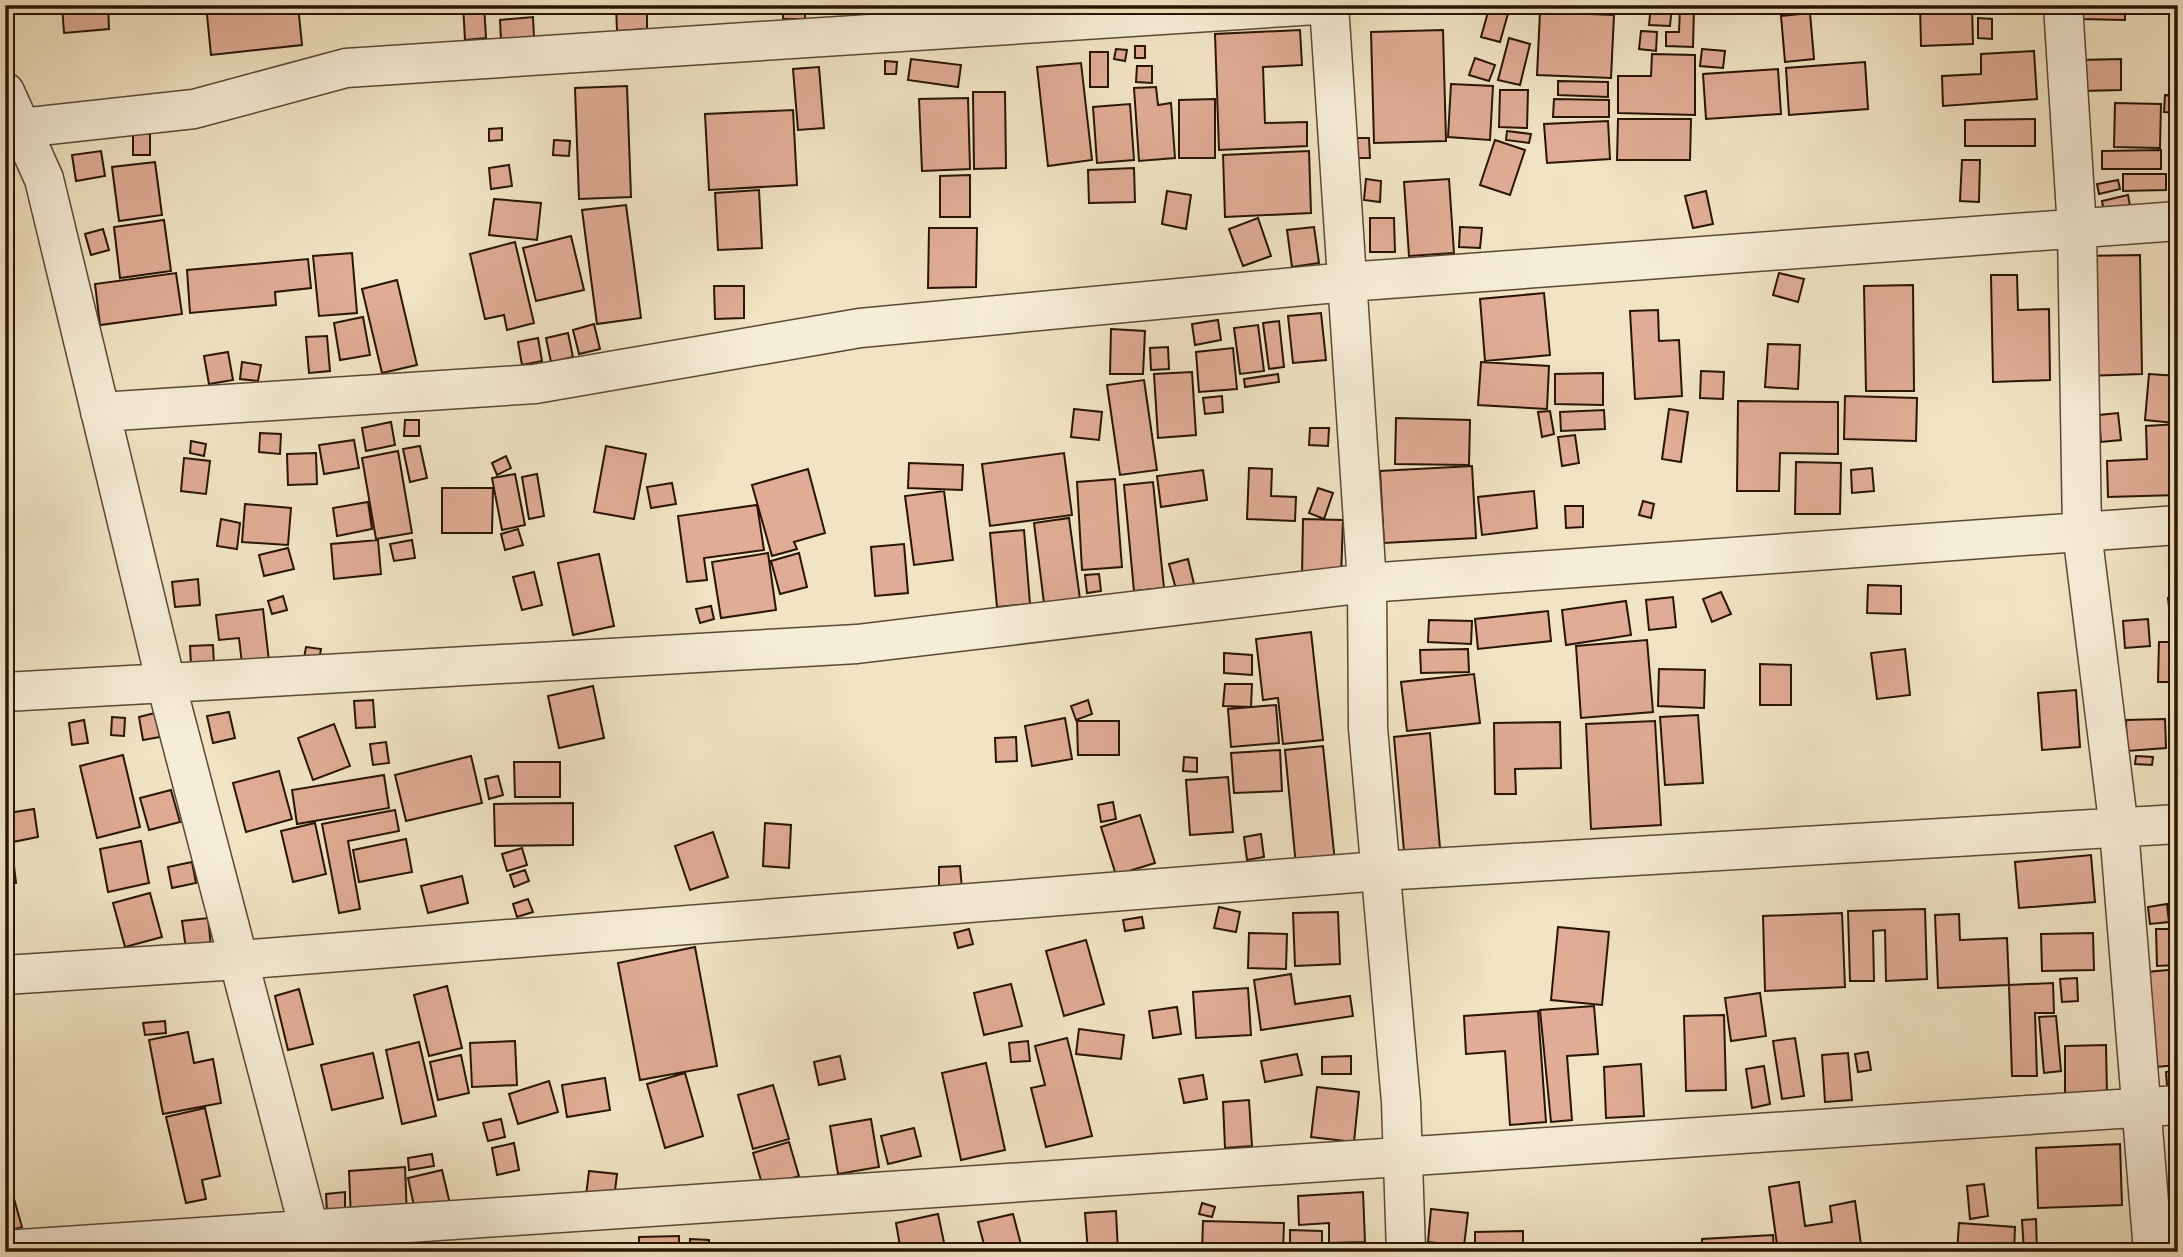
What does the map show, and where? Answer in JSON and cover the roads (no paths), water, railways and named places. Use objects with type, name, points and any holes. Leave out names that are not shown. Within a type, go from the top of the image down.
[{"type":"street","points":[[22,128],[194,109],[346,68],[1315,5]]},
{"type":"street","points":[[1329,5],[1367,583],[1368,728],[1402,1157],[1406,1252]]},
{"type":"street","points":[[2063,5],[2077,229],[2082,532],[2119,829],[2160,1106],[2153,1252]]},
{"type":"street","points":[[5,92],[44,179],[166,683],[312,1241]]},
{"type":"street","points":[[100,412],[535,384],[860,328],[1347,282],[2178,221]]},
{"type":"street","points":[[5,692],[857,644],[1367,583],[2178,525]]},
{"type":"street","points":[[5,975],[238,960],[1380,871],[2178,824]]},
{"type":"street","points":[[5,1250],[312,1241],[1402,1157],[2160,1106]]}]
